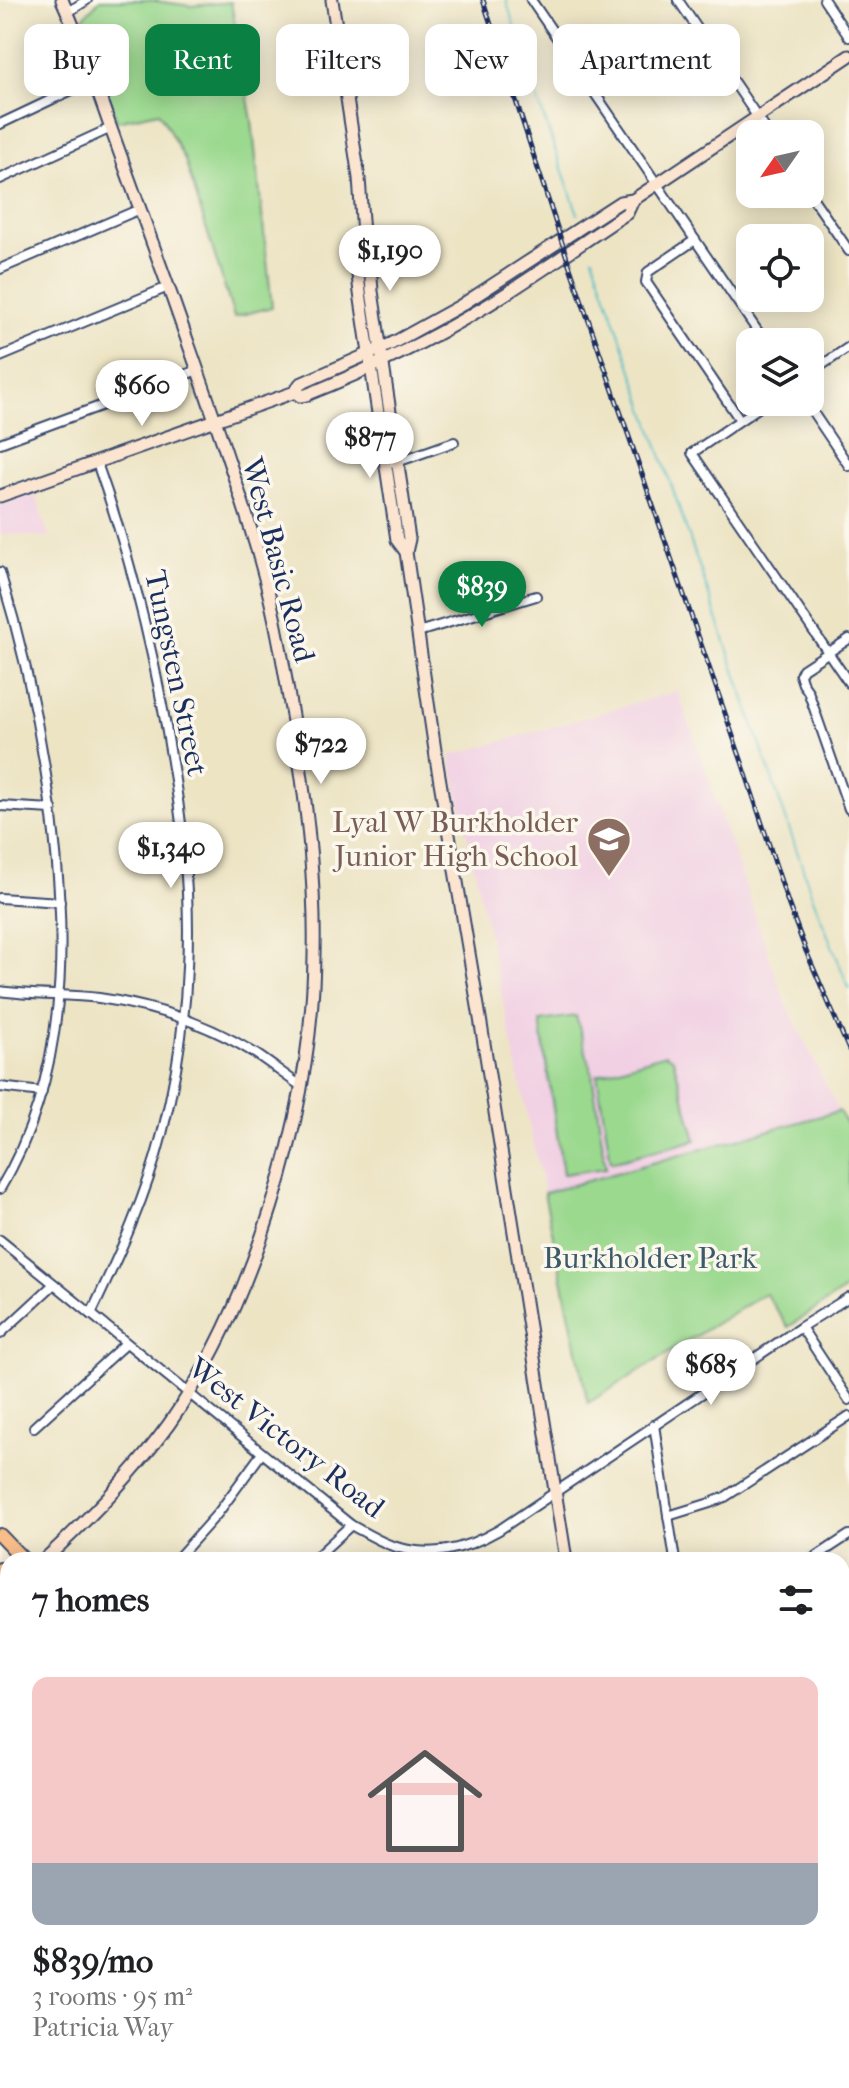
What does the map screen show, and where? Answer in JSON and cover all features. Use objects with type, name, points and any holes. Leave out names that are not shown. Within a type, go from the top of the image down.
[{"type":"main road","points":[[0,1535],[16,1552]]},
{"type":"street","name":"West Basic Road","points":[[62,0],[72,24]]},
{"type":"street","points":[[68,12],[87,0]]},
{"type":"street","points":[[332,0],[359,178],[364,248],[370,263],[392,464]]},
{"type":"street","points":[[531,0],[755,328]]},
{"type":"street","points":[[678,0],[760,120]]},
{"type":"street","points":[[824,0],[849,37]]},
{"type":"street","points":[[0,496],[295,392],[300,384],[382,356],[620,202],[633,200],[657,185],[849,56]]},
{"type":"street","points":[[0,124],[59,96]]},
{"type":"street","name":"West Basic Road","points":[[52,1552],[126,1480],[170,1421],[223,1332],[250,1270],[279,1185],[294,1128],[308,1039],[314,958],[313,881],[298,745],[279,639],[255,542],[198,370],[99,96]]},
{"type":"street","points":[[0,179],[111,128]]},
{"type":"street","points":[[820,208],[849,251]]},
{"type":"street","points":[[0,269],[140,209]]},
{"type":"street","points":[[695,240],[651,269],[646,277],[648,285],[740,420]]},
{"type":"street","points":[[364,248],[357,266],[370,362],[409,539],[406,552],[437,764],[565,1552]]},
{"type":"street","points":[[0,357],[168,287]]},
{"type":"street","points":[[824,364],[849,347]]},
{"type":"street","points":[[0,443],[198,370]]},
{"type":"street","points":[[746,416],[692,453],[849,683]]},
{"type":"street","points":[[815,416],[849,466]]},
{"type":"street","points":[[392,464],[454,442]]},
{"type":"street","name":"Tungsten Street","points":[[91,1314],[127,1237],[162,1135],[183,1019],[187,965],[187,891],[178,798],[163,706],[141,608],[97,463]]},
{"type":"street","points":[[0,572],[18,634],[39,729],[52,809],[61,942],[59,996],[42,1092],[31,1127],[0,1189]]},
{"type":"street","points":[[418,632],[536,596]]},
{"type":"street","points":[[849,639],[803,669],[800,675],[849,809]]},
{"type":"street","points":[[0,806],[52,809]]},
{"type":"street","points":[[0,898],[60,902]]},
{"type":"street","points":[[0,991],[128,1003],[183,1019],[255,1054],[301,1086]]},
{"type":"street","points":[[0,1087],[42,1092]]},
{"type":"street","name":"West Victory Road","points":[[0,1240],[351,1525],[388,1544],[411,1551],[450,1551],[479,1542],[849,1297]]},
{"type":"street","points":[[0,1334],[54,1284]]},
{"type":"street","points":[[801,1327],[849,1400]]},
{"type":"street","points":[[34,1427],[126,1343]]},
{"type":"street","points":[[668,1516],[725,1497],[849,1416]]},
{"type":"street","points":[[654,1425],[674,1552]]},
{"type":"street","points":[[183,1552],[218,1513],[262,1453]]},
{"type":"street","points":[[322,1552],[351,1525]]},
{"type":"street","points":[[823,1552],[849,1535]]},
{"type":"shaded area","points":[[35,493],[49,537],[0,534],[0,505]]},
{"type":"shaded area","name":"Lyal W Burkholder Junior High School","points":[[678,691],[784,999],[839,1111],[544,1193],[450,756]]},
{"type":"green space","points":[[100,0],[149,0],[191,6],[231,2],[235,24],[145,24],[145,96],[248,96],[272,307],[234,317],[185,160],[159,112],[117,121],[108,96],[129,96],[129,24],[82,24],[81,20]]},
{"type":"green space","points":[[576,1016],[592,1074],[606,1168],[563,1174],[540,1021]]},
{"type":"green space","points":[[665,1054],[673,1059],[696,1140],[611,1162],[597,1075]]},
{"type":"green space","name":"Burkholder Park","points":[[839,1111],[849,1129],[849,1287],[788,1327],[765,1293],[588,1403],[544,1193]]},
{"type":"waterway","points":[[506,0],[578,214]]},
{"type":"waterway","points":[[593,257],[813,898],[849,988]]},
{"type":"railway","points":[[483,0],[568,261],[788,903],[849,1050]]},
{"type":"place","name":"Lyal W Burkholder Junior High School","points":[[609,878]]}]
